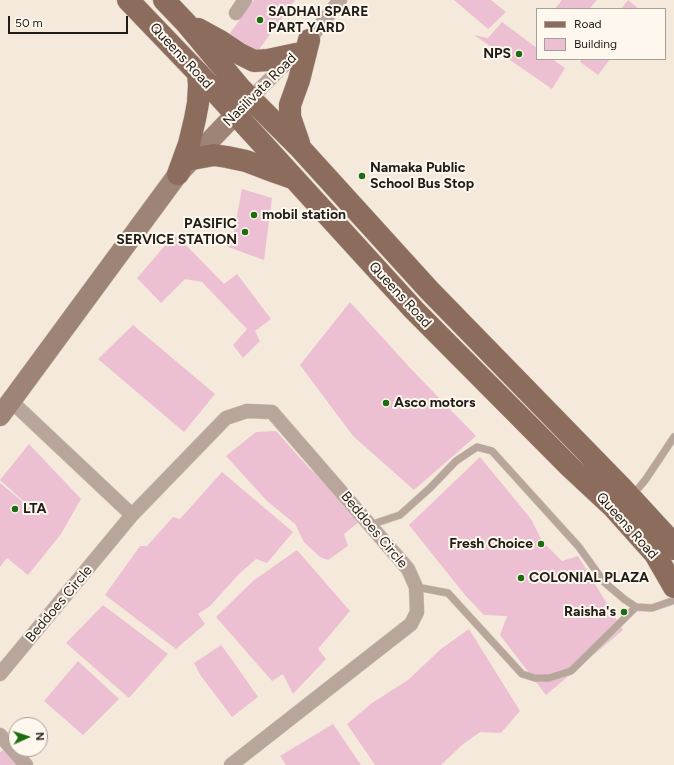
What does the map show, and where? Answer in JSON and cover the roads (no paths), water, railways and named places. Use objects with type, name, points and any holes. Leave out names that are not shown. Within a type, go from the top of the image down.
[{"type":"main road","name":"Queens Road","points":[[128,0],[198,73],[414,310],[569,466],[614,506],[656,554],[674,587]]},
{"type":"main road","name":"Queens Road","points":[[164,0],[186,23],[241,89],[300,148],[429,290],[622,488],[667,538],[674,549]]},
{"type":"main road","points":[[186,23],[254,61],[268,60],[302,47],[299,80],[290,105],[290,117],[300,148]]},
{"type":"main road","points":[[178,174],[189,144],[195,119],[198,103],[198,73]]},
{"type":"main road","name":"Nasilivata Road","points":[[5,408],[178,174],[251,98]]},
{"type":"main road","points":[[192,158],[214,155],[227,157],[246,161],[295,179]]},
{"type":"street","points":[[236,13],[245,0]]},
{"type":"street","name":"Nasilivata Road","points":[[251,98],[302,47],[340,0]]},
{"type":"street","points":[[5,408],[132,515]]},
{"type":"street","name":"Beddoes Circle","points":[[0,674],[132,515],[226,418],[246,411],[272,412],[408,569],[416,587],[417,612],[411,624],[231,765]]},
{"type":"street","points":[[0,735],[26,765]]},
{"type":"lane","points":[[630,498],[646,479],[674,437]]},
{"type":"lane","points":[[370,525],[400,515],[430,488],[456,461],[477,447],[492,451],[579,547],[604,582],[624,600],[636,607],[652,608],[674,599]]},
{"type":"lane","points":[[416,587],[448,593],[522,674],[535,678],[549,678],[571,670],[636,607]]},
{"type":"place","name":"SADHAI SPARE PART YARD","points":[[260,20]]},
{"type":"place","name":"NPS","points":[[519,54]]},
{"type":"place","name":"Namaka Public School Bus Stop","points":[[362,176]]},
{"type":"place","name":"mobil station","points":[[254,215]]},
{"type":"place","name":"PASIFIC SERVICE STATION","points":[[245,232]]},
{"type":"place","name":"Asco motors","points":[[386,403]]},
{"type":"place","name":"LTA","points":[[15,509]]},
{"type":"place","name":"Fresh Choice","points":[[541,544]]},
{"type":"place","name":"COLONIAL PLAZA","points":[[521,578]]},
{"type":"place","name":"Raisha's","points":[[624,612]]}]
